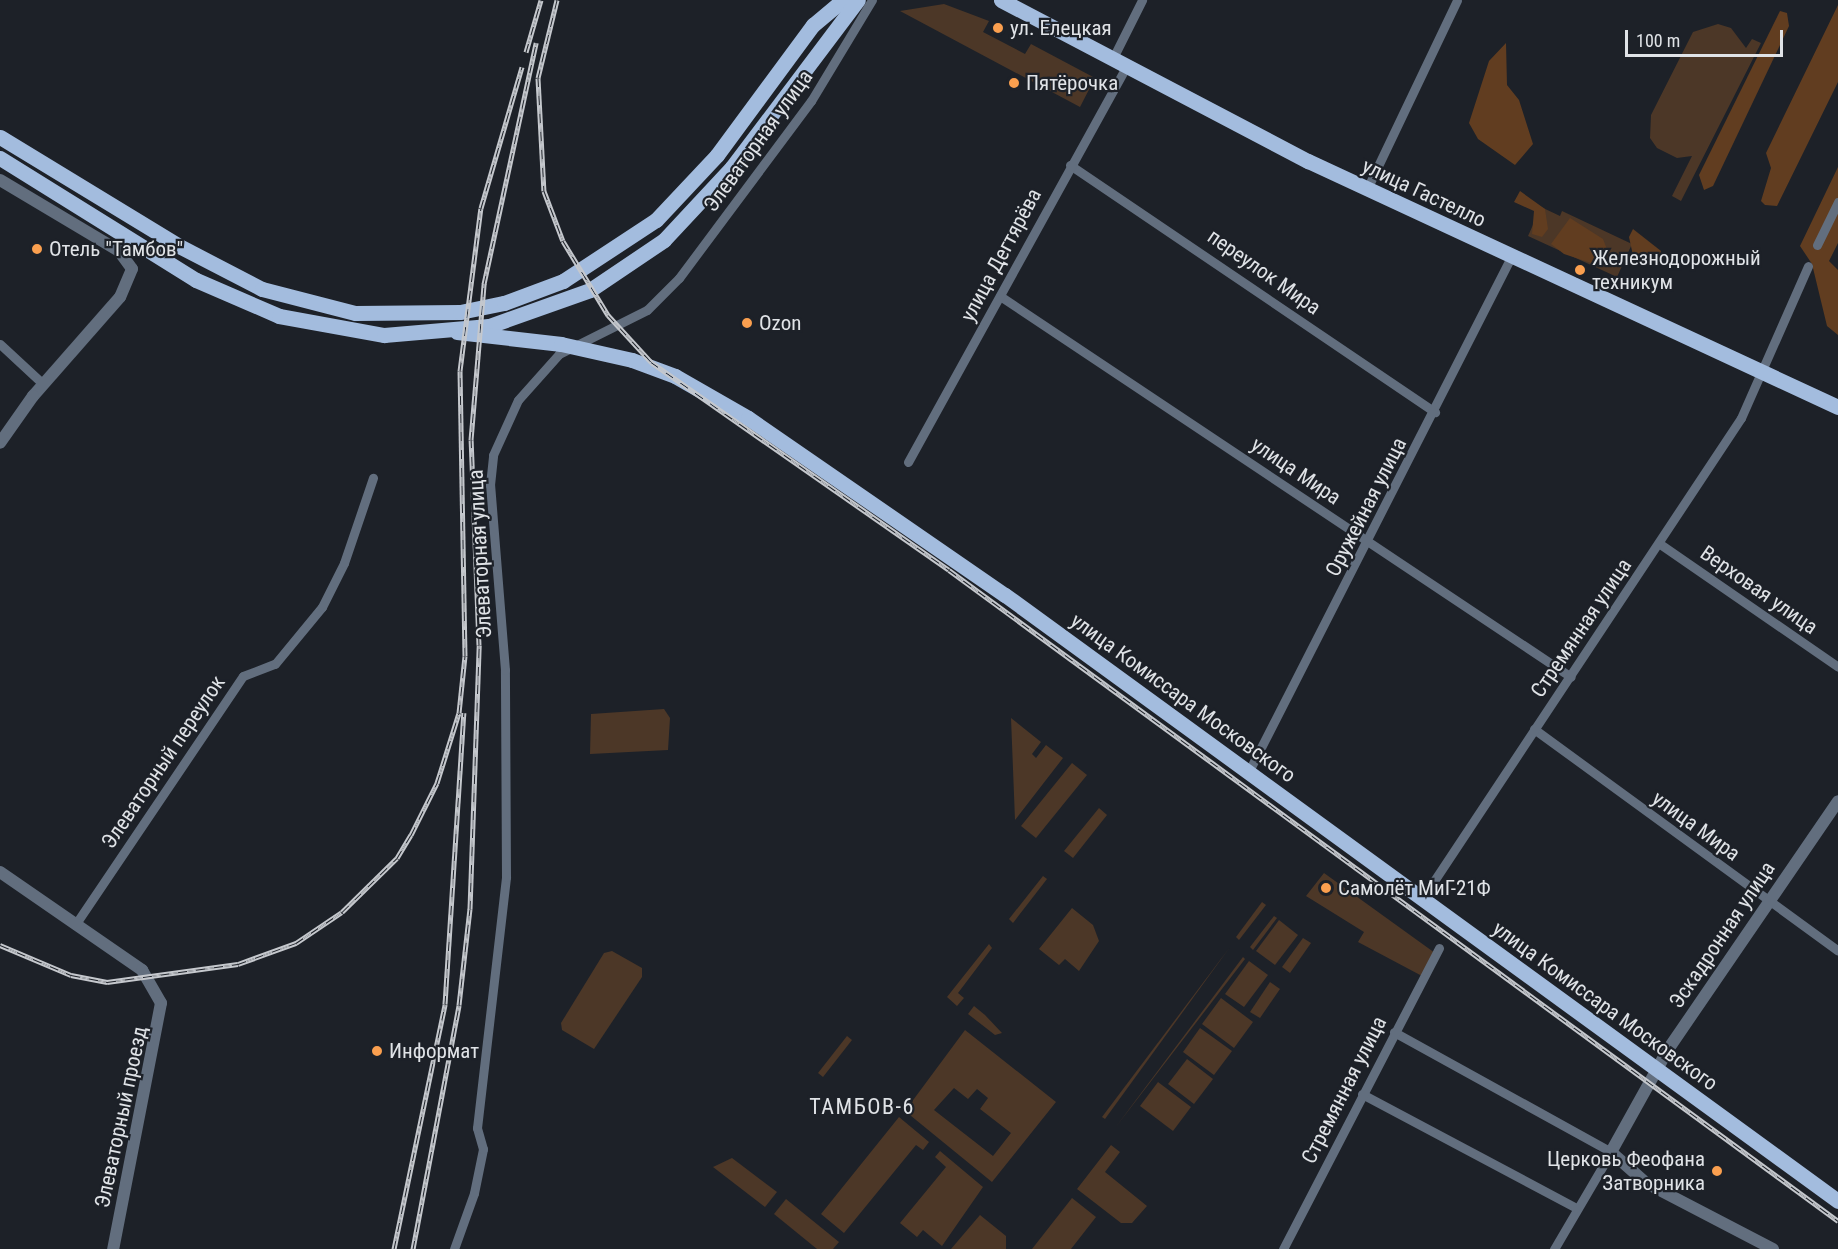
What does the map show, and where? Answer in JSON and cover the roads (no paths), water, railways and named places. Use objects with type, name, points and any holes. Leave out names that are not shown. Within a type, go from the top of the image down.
[{"type":"main road","points":[[0,137],[179,246],[262,289],[340,311],[399,316],[504,303],[597,263],[675,203],[740,124],[806,34],[843,0]]},
{"type":"main road","points":[[0,158],[196,280],[252,306],[303,323],[366,334],[457,332],[557,306],[624,270],[687,219],[756,136],[858,0]]},
{"type":"main road","name":"улица Гастелло","points":[[1001,0],[1367,189],[1762,374],[1838,407]]},
{"type":"main road","name":"улица Комиссара Московского","points":[[457,332],[599,350],[675,376],[881,509],[1249,771],[1838,1201]]},
{"type":"street","name":"Элеваторная улица","points":[[454,1249],[474,1193],[483,1149],[477,1128],[506,877],[505,670],[490,486],[493,455],[518,400],[559,354],[647,310],[679,278],[811,101],[872,0]]},
{"type":"street","points":[[1113,58],[1142,0]]},
{"type":"street","points":[[1367,189],[1457,0]]},
{"type":"street","name":"улица Дегтярёва","points":[[908,462],[1127,65]]},
{"type":"street","name":"переулок Мира","points":[[1070,165],[1436,411]]},
{"type":"street","points":[[0,180],[119,251],[132,269],[119,299],[43,384],[0,443]]},
{"type":"street","points":[[1817,245],[1838,202]]},
{"type":"street","name":"Оружейная улица","points":[[1249,771],[1436,411],[1511,257]]},
{"type":"street","name":"Стремянная улица","points":[[1422,899],[1660,544],[1741,418],[1808,266]]},
{"type":"street","name":"улица Мира","points":[[1000,296],[1571,677]]},
{"type":"street","points":[[0,344],[43,384]]},
{"type":"street","name":"Элеваторный переулок","points":[[75,925],[243,676],[275,664],[322,607],[344,563],[373,478]]},
{"type":"street","name":"Верховая улица","points":[[1660,544],[1838,667]]},
{"type":"street","name":"улица Мира","points":[[1534,729],[1838,951]]},
{"type":"street","name":"Эскадронная улица","points":[[1554,1249],[1576,1208],[1611,1152],[1656,1068],[1838,801]]},
{"type":"street","points":[[0,872],[75,925]]},
{"type":"street","name":"Элеваторный проезд","points":[[75,925],[142,970],[158,992],[161,1023],[113,1249]]},
{"type":"street","name":"Стремянная улица","points":[[1283,1249],[1439,948]]},
{"type":"street","points":[[1394,1032],[1611,1152],[1646,1183],[1773,1249]]},
{"type":"street","points":[[1362,1094],[1576,1208]]},
{"type":"railway","points":[[526,52],[541,0]]},
{"type":"railway","points":[[557,0],[538,78],[544,191],[563,241],[608,315],[651,362],[949,570],[1838,1221]]},
{"type":"railway","points":[[413,1249],[459,1005],[470,909],[479,645],[471,440],[484,284],[536,43]]},
{"type":"railway","points":[[0,945],[71,975],[107,982],[238,964],[296,943],[342,912],[397,858],[411,835],[437,783],[459,713],[465,656],[460,371],[481,208],[522,67]]},
{"type":"railway","points":[[394,1249],[445,1004],[464,713]]},
{"type":"place","name":"ул. Елецкая","points":[[998,28]]},
{"type":"place","name":"Пятёрочка","points":[[1014,83]]},
{"type":"place","name":"Отель \"Тамбов\"","points":[[37,249]]},
{"type":"place","name":"Железнодорожный техникум","points":[[1580,270]]},
{"type":"place","name":"Ozon","points":[[747,323]]},
{"type":"place","name":"Самолёт МиГ-21Ф","points":[[1326,888]]},
{"type":"place","name":"Информат","points":[[377,1051]]},
{"type":"place","name":"Церковь Феофана Затворника","points":[[1717,1171]]},
{"type":"district","name":"ТАМБОВ-6","points":[[862,1107]]}]
